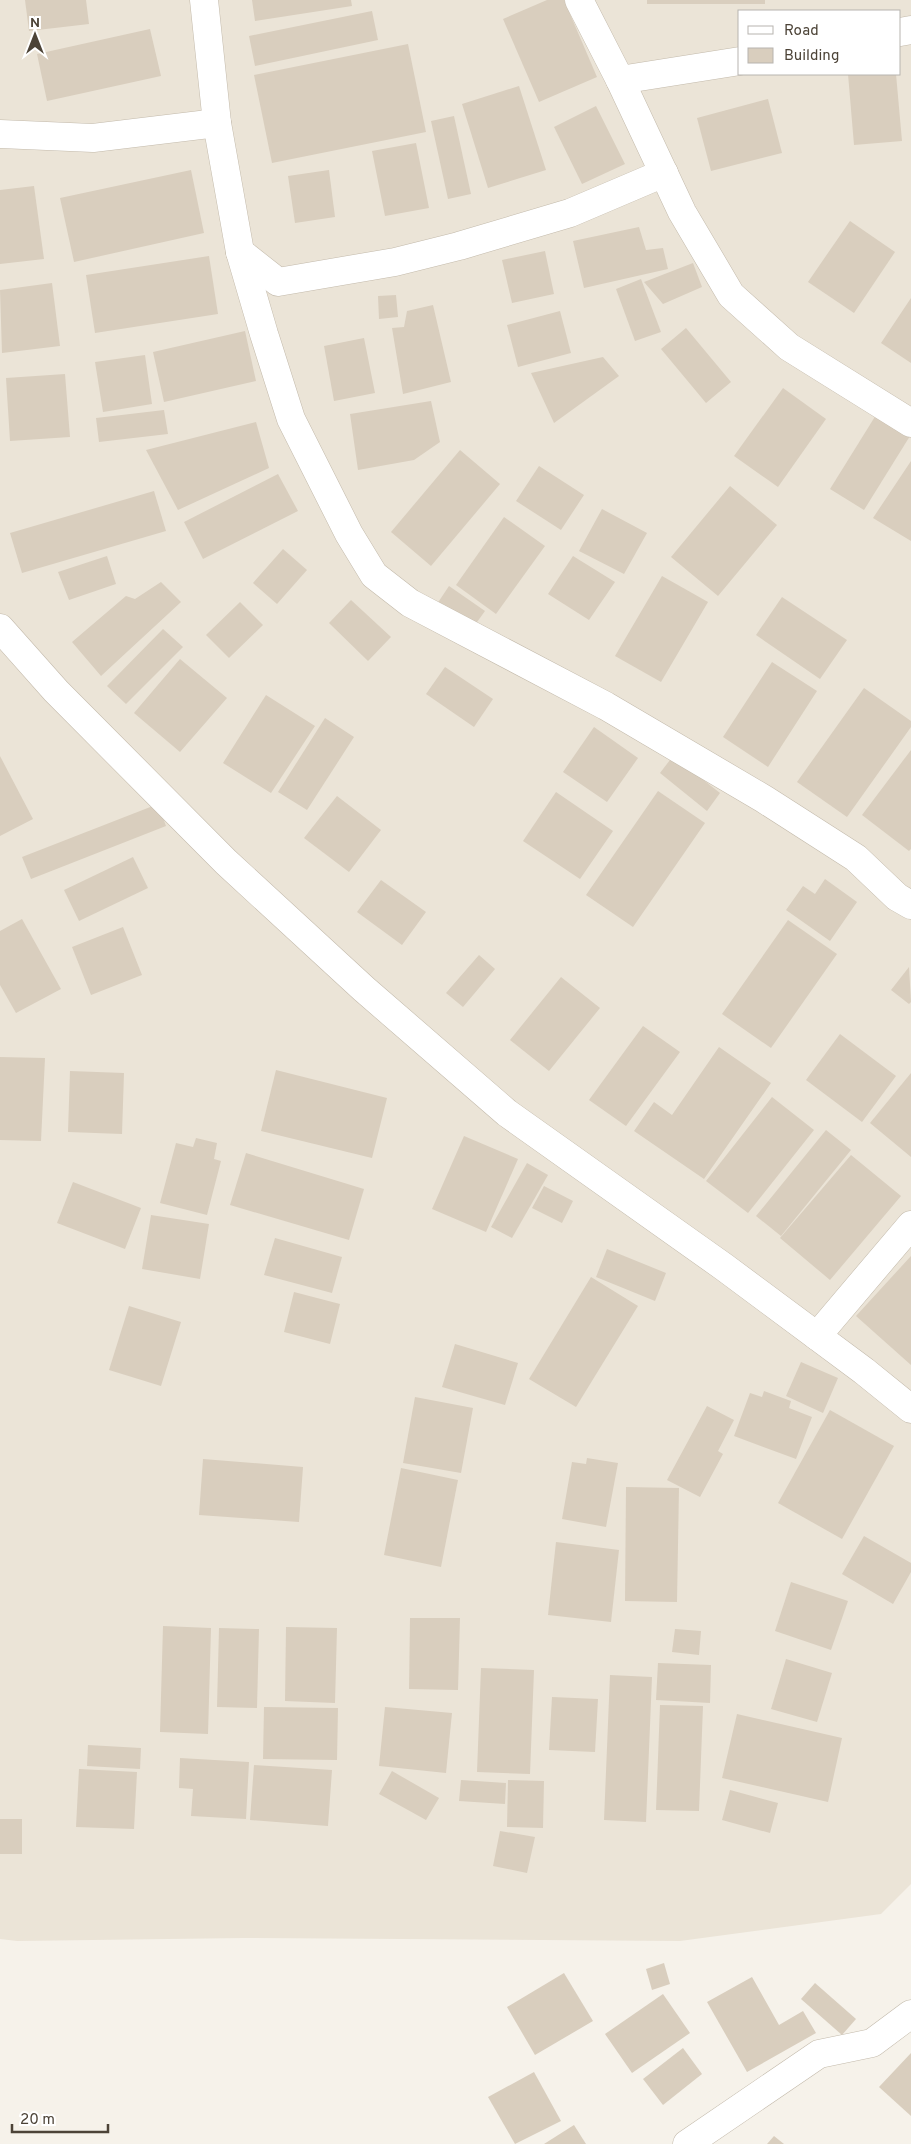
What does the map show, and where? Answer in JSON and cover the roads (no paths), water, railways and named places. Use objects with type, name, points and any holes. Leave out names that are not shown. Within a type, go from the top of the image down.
[{"type":"street","points":[[204,0],[217,122],[240,252],[264,334],[290,419],[349,534],[374,575],[410,603],[606,706],[764,799],[856,858],[898,897],[911,905]]},
{"type":"street","points":[[579,0],[620,80],[682,212],[731,296],[789,347],[911,423]]},
{"type":"street","points":[[620,80],[738,61]]},
{"type":"street","points":[[0,134],[93,138],[217,122]]},
{"type":"street","points":[[240,252],[278,282],[395,262],[459,246],[570,212],[664,173]]},
{"type":"street","points":[[264,334],[278,282]]},
{"type":"street","points":[[0,628],[56,691],[226,862],[364,989],[507,1112],[817,1336],[911,1409]]},
{"type":"street","points":[[817,1336],[911,1225]]},
{"type":"street","points":[[687,2144],[819,2054],[872,2043],[911,2014]]}]
